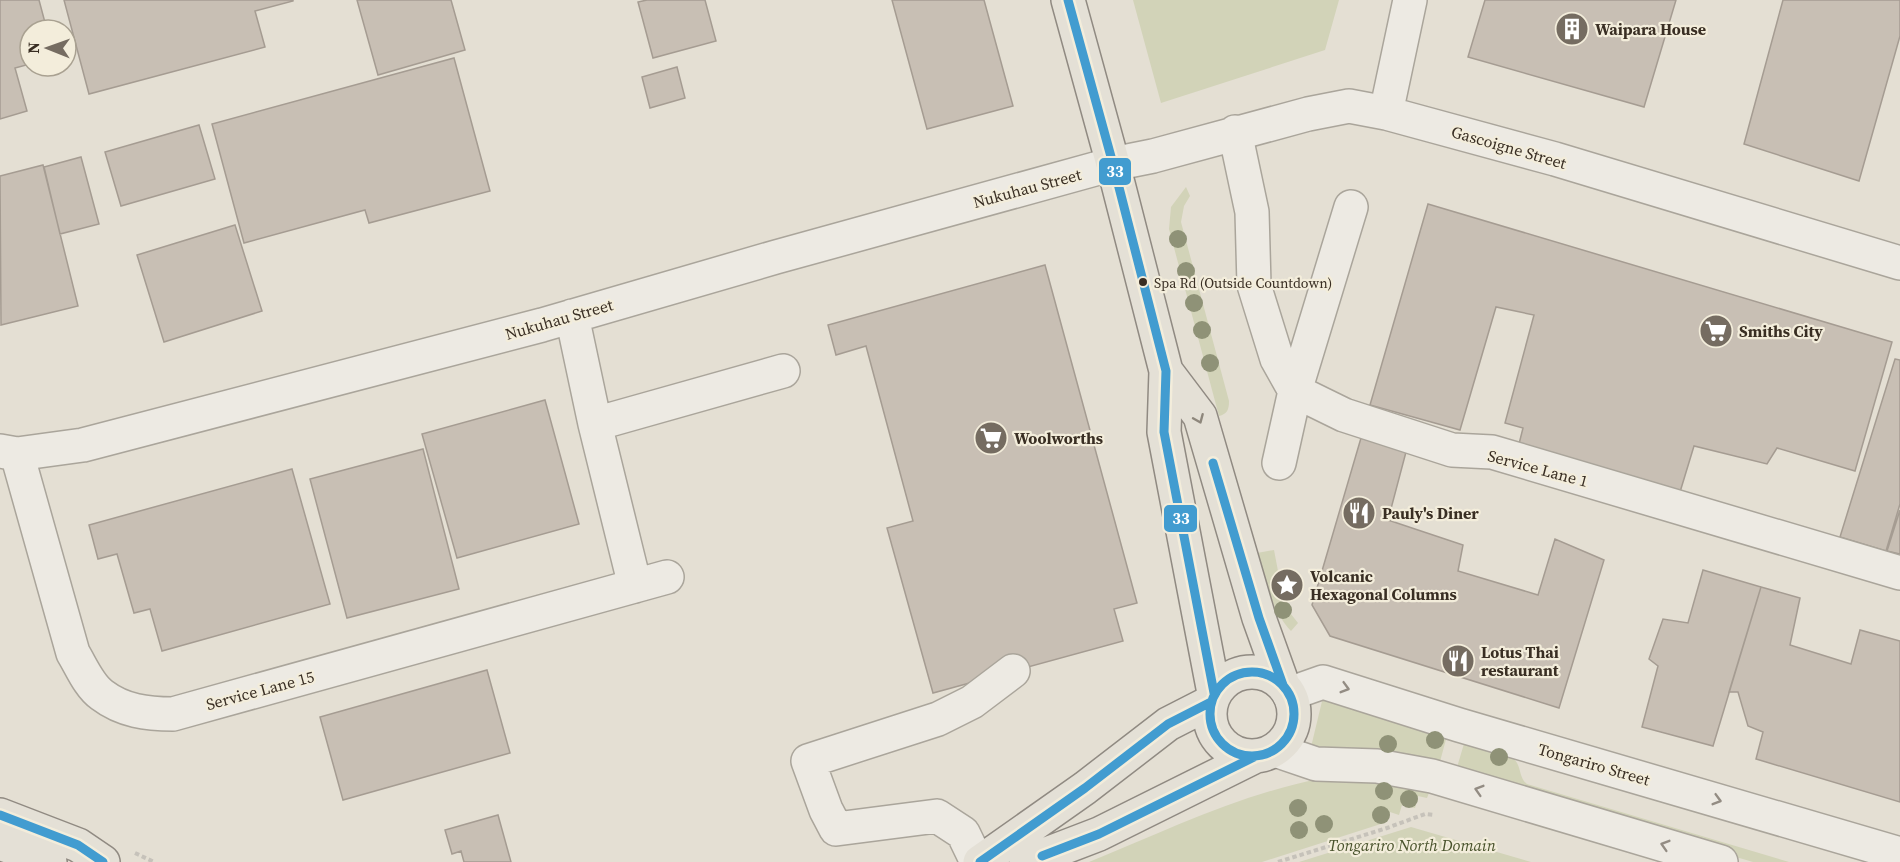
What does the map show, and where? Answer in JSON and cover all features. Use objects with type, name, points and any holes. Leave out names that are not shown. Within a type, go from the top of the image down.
[{"type":"main road","points":[[1068,0],[1166,371],[1164,432],[1212,698],[1209,718],[1214,734],[1224,747],[1238,755],[1264,754]]},
{"type":"main road","points":[[1026,862],[1100,834],[1264,754],[1286,739],[1293,724],[1294,709],[1259,618],[1200,416],[1166,371]]},
{"type":"main road","points":[[979,862],[1085,788],[1167,724],[1212,698],[1225,681],[1239,673],[1255,671],[1270,676],[1286,690]]},
{"type":"main road","points":[[0,815],[78,845],[103,862]]},
{"type":"main road","points":[[0,843],[50,862]]},
{"type":"street","points":[[1386,113],[1410,0]]},
{"type":"street","name":"Gascoigne Street","points":[[1113,164],[1153,156],[1308,114],[1349,106],[1386,113],[1555,159],[1900,263]]},
{"type":"street","points":[[1235,132],[1252,212],[1254,285],[1277,359],[1295,391]]},
{"type":"street","name":"Nukuhau Street","points":[[8,453],[83,445],[572,316],[1113,164]]},
{"type":"street","points":[[1279,463],[1295,391],[1351,207]]},
{"type":"street","points":[[572,316],[595,424],[635,586]]},
{"type":"street","points":[[595,424],[783,371]]},
{"type":"street","name":"Service Lane 1","points":[[1295,391],[1344,416],[1452,450],[1492,452],[1900,573]]},
{"type":"street","name":"Service Lane 15","points":[[8,453],[73,652],[88,679],[101,694],[132,711],[173,714],[667,577]]},
{"type":"street","points":[[979,862],[963,832],[937,816],[836,829],[826,810],[808,761],[938,719],[972,702],[1013,671]]},
{"type":"street","name":"Tongariro Street","points":[[1286,690],[1323,682],[1482,732],[1900,854]]},
{"type":"street","points":[[1264,754],[1316,764],[1377,766],[1444,779],[1722,862]]},
{"type":"path","points":[[1278,862],[1425,814],[1433,814]]},
{"type":"green space","points":[[1133,0],[1339,0],[1325,50],[1161,103]]},
{"type":"green space","points":[[1186,187],[1190,196],[1184,206],[1181,222],[1229,401],[1227,411],[1219,416],[1169,229],[1171,207]]},
{"type":"green space","points":[[1274,550],[1278,571],[1273,578],[1287,609],[1298,623],[1291,631],[1274,604],[1257,553]]},
{"type":"green space","points":[[1324,693],[1448,732],[1438,769],[1311,747]]},
{"type":"green space","points":[[1466,737],[1494,746],[1513,757],[1527,784],[1789,862],[1753,862],[1455,774]]},
{"type":"green space","points":[[1319,779],[1432,785],[1427,798],[1418,796],[1415,808],[1402,805],[1399,815],[1390,812],[1387,822],[1262,862],[1089,862],[1231,804]]},
{"type":"green space","name":"Tongariro North Domain","points":[[1411,827],[1531,862],[1299,862]]},
{"type":"building","points":[[0,0],[39,0],[44,18],[18,18],[18,67],[15,68],[27,111],[0,119]]},
{"type":"building","points":[[64,0],[293,0],[255,11],[265,47],[89,94],[78,53],[78,18],[69,18]]},
{"type":"building","points":[[357,0],[451,0],[465,50],[378,75]]},
{"type":"building","points":[[705,0],[716,41],[653,58],[638,2]]},
{"type":"building","points":[[892,0],[984,0],[1013,106],[927,129]]},
{"type":"building","name":"Waipara House","points":[[1485,0],[1676,0],[1644,107],[1468,57]]},
{"type":"building","points":[[1783,0],[1900,0],[1900,36],[1859,181],[1744,144]]},
{"type":"building","points":[[454,58],[490,191],[369,223],[365,210],[244,243],[212,124]]},
{"type":"building","points":[[677,67],[685,98],[650,108],[642,77]]},
{"type":"building","points":[[199,125],[215,179],[121,206],[105,152]]},
{"type":"building","points":[[81,157],[99,224],[60,234],[44,167]]},
{"type":"building","points":[[43,165],[78,306],[1,325],[0,176]]},
{"type":"building","points":[[1428,204],[1892,342],[1855,471],[1777,448],[1767,464],[1694,446],[1680,492],[1519,444],[1523,428],[1505,423],[1534,315],[1496,307],[1460,430],[1370,405]]},
{"type":"building","points":[[235,225],[262,311],[164,342],[137,255]]},
{"type":"building","name":"Woolworths","points":[[1045,265],[1137,603],[1114,609],[1123,641],[933,693],[887,528],[913,521],[866,346],[836,355],[828,325]]},
{"type":"building","points":[[1895,359],[1900,360],[1900,504],[1886,551],[1840,537]]},
{"type":"building","points":[[545,400],[579,524],[457,558],[422,434]]},
{"type":"building","points":[[1361,438],[1406,452],[1388,520],[1463,545],[1458,571],[1538,595],[1555,539],[1604,560],[1559,708],[1330,636],[1312,605]]},
{"type":"building","points":[[423,449],[459,589],[347,618],[310,479]]},
{"type":"building","points":[[292,469],[330,604],[162,651],[150,609],[134,613],[117,554],[98,559],[89,525]]},
{"type":"building","points":[[1900,510],[1900,554],[1887,551]]},
{"type":"building","points":[[1703,570],[1761,587],[1713,746],[1642,727],[1658,666],[1649,659],[1663,619],[1688,623]]},
{"type":"building","points":[[1761,587],[1800,598],[1790,645],[1851,664],[1860,630],[1900,641],[1900,802],[1756,759],[1763,732],[1748,726],[1738,692],[1729,692]]},
{"type":"building","points":[[487,670],[510,753],[343,800],[320,717]]},
{"type":"building","points":[[498,815],[511,862],[464,862],[461,851],[452,854],[445,830]]},
{"type":"transit line","name":"33","points":[[1068,0],[1166,371],[1164,432],[1214,693]]},
{"type":"transit line","name":"33","points":[[1213,463],[1259,618],[1283,685]]},
{"type":"transit line","name":"33","points":[[1252,672],[1268,675],[1282,684],[1291,698],[1294,714],[1291,730],[1282,744],[1268,753],[1252,756],[1236,753],[1222,744],[1213,730],[1210,714],[1213,698],[1222,684],[1236,675],[1252,672]]},
{"type":"transit line","name":"33","points":[[980,862],[1085,788],[1168,724],[1211,702]]},
{"type":"transit line","name":"33","points":[[1042,856],[1099,834],[1254,757]]},
{"type":"transit line","name":"33","points":[[0,815],[78,845],[103,862]]},
{"type":"place","name":"Waipara House","points":[[1572,29]]},
{"type":"place","name":"Spa Rd (Outside Countdown)","points":[[1143,282]]},
{"type":"place","name":"Smiths City","points":[[1716,331]]},
{"type":"place","name":"Woolworths","points":[[991,438]]},
{"type":"place","name":"Pauly's Diner","points":[[1359,513]]},
{"type":"place","name":"Volcanic Hexagonal Columns","points":[[1287,585]]},
{"type":"place","name":"Lotus Thai restaurant","points":[[1458,661]]}]
